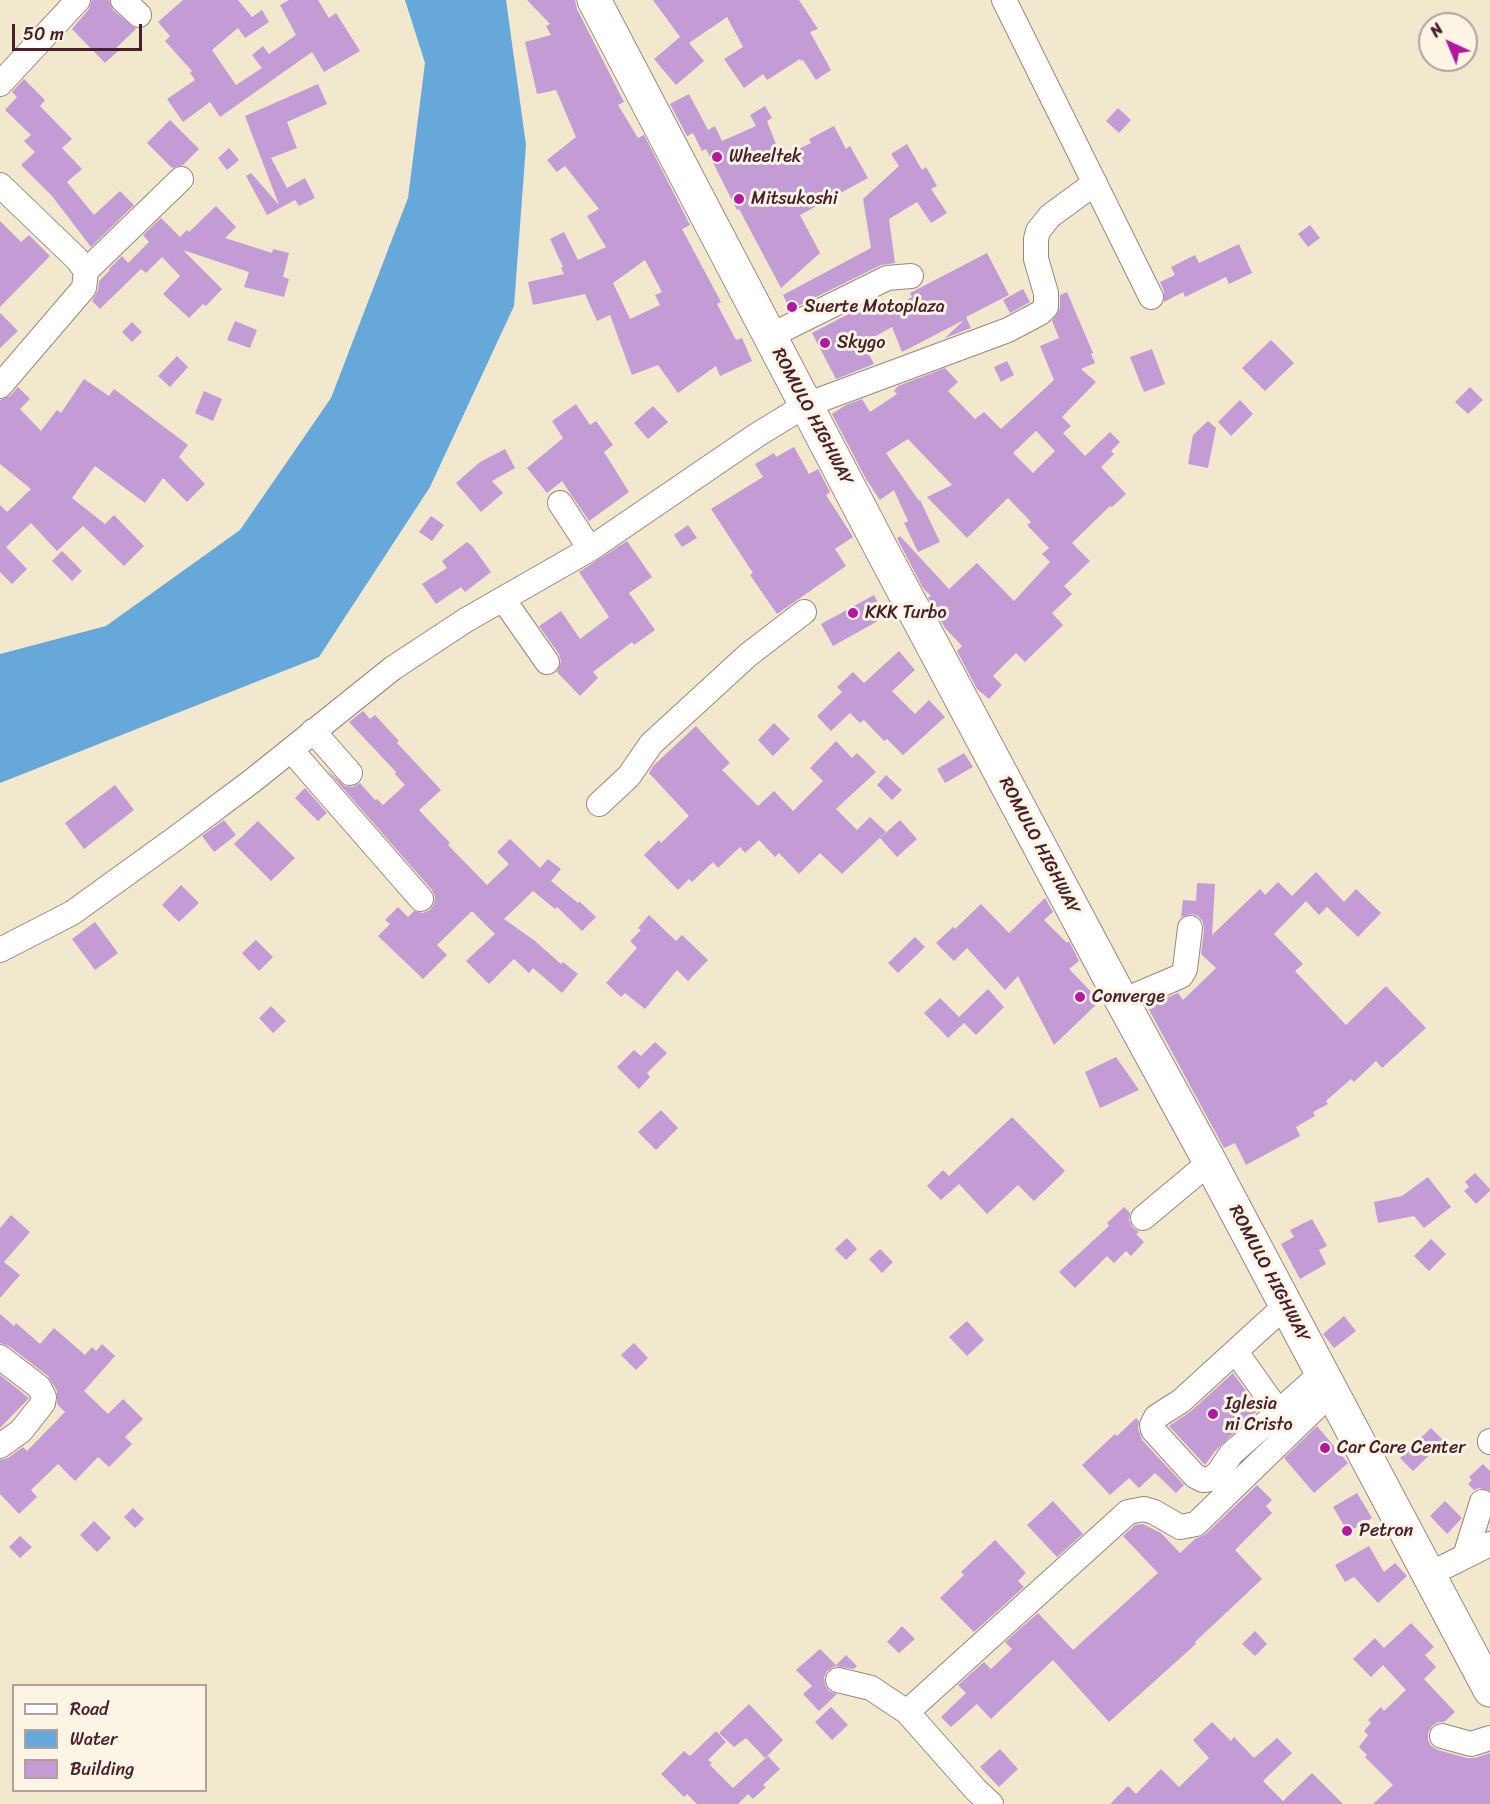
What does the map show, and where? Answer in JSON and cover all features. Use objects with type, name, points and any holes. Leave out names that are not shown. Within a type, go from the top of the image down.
[{"type":"highway","name":"ROMULO HIGHWAY","points":[[594,0],[806,405],[1490,1690]]},
{"type":"street","points":[[0,84],[78,0]]},
{"type":"street","points":[[1004,0],[1151,297]]},
{"type":"street","points":[[0,386],[84,288],[86,271],[181,179]]},
{"type":"street","points":[[0,950],[72,913],[177,838],[393,668],[503,599],[590,549],[757,435],[806,405],[1008,330],[1040,313],[1046,307],[1046,293],[1036,259],[1038,231],[1050,216],[1095,183]]},
{"type":"street","points":[[0,185],[77,259],[86,271]]},
{"type":"street","points":[[770,336],[887,278],[911,276]]},
{"type":"street","points":[[560,503],[590,549]]},
{"type":"street","points":[[503,599],[547,662]]},
{"type":"street","points":[[599,804],[629,776],[651,744],[748,655],[804,612]]},
{"type":"street","points":[[313,731],[350,773]]},
{"type":"street","points":[[291,750],[421,899]]},
{"type":"street","points":[[1122,1001],[1175,980],[1183,974],[1190,928]]},
{"type":"street","points":[[1143,1218],[1210,1162]]},
{"type":"street","points":[[1285,1306],[1181,1401],[1156,1417],[1152,1425],[1153,1430],[1198,1479],[1207,1480],[1215,1476],[1231,1454],[1278,1411],[1327,1383]]},
{"type":"street","points":[[1236,1352],[1278,1411]]},
{"type":"street","points":[[0,1357],[39,1387],[44,1397],[43,1403],[21,1431],[0,1446]]},
{"type":"street","points":[[907,1712],[1128,1512],[1144,1509],[1180,1527],[1196,1524],[1327,1383]]},
{"type":"street","points":[[1465,1556],[1482,1502]]},
{"type":"street","points":[[1428,1575],[1490,1544]]},
{"type":"street","points":[[838,1680],[871,1688],[907,1712],[975,1790],[991,1804]]},
{"type":"street","points":[[1442,1736],[1471,1744],[1490,1738]]},
{"type":"water","points":[[405,0],[506,0],[526,145],[514,306],[430,487],[319,657],[0,783],[0,654],[106,626],[240,530],[331,398],[408,198],[425,63]]},
{"type":"building","points":[[92,0],[109,0],[113,10],[136,29],[116,48],[118,51],[105,63],[72,29],[89,9]]},
{"type":"building","points":[[183,0],[238,0],[252,17],[262,10],[269,22],[245,38],[238,28],[212,50],[236,85],[262,68],[252,55],[263,46],[269,54],[296,35],[280,5],[289,0],[318,0],[329,18],[336,13],[360,51],[324,72],[312,52],[220,117],[210,102],[183,122],[167,99],[195,80],[190,73],[192,71],[165,41],[170,36],[158,22]]},
{"type":"building","points":[[527,0],[575,0],[577,9],[624,102],[618,105],[638,138],[644,135],[690,225],[682,229],[721,302],[717,304],[736,340],[742,338],[752,361],[720,376],[716,366],[678,393],[658,365],[632,375],[610,315],[597,321],[585,294],[533,305],[528,282],[564,274],[550,239],[564,232],[578,260],[606,247],[587,216],[599,209],[565,166],[557,172],[547,160],[576,137],[556,90],[537,94],[525,42],[551,35],[546,26],[550,24]],"holes":[[[645,260],[662,292],[655,295],[660,305],[630,319],[613,283]]]},
{"type":"building","points":[[653,0],[799,0],[818,29],[810,32],[831,70],[816,80],[800,59],[767,80],[763,74],[744,88],[724,59],[743,47],[727,17],[689,43],[704,61],[676,85],[654,59],[680,37]]},
{"type":"building","points":[[24,79],[45,100],[40,106],[72,139],[62,148],[82,169],[67,182],[94,215],[120,191],[134,205],[91,247],[52,196],[21,165],[35,152],[24,141],[31,135],[5,110],[17,97],[12,92]]},
{"type":"building","points":[[318,84],[327,104],[287,122],[297,148],[271,158],[287,188],[305,178],[315,198],[299,206],[295,200],[267,215],[246,176],[251,173],[279,205],[245,116]]},
{"type":"building","points":[[689,94],[708,130],[715,126],[722,141],[756,126],[750,115],[765,106],[772,118],[767,121],[781,157],[811,143],[809,139],[834,126],[846,149],[850,146],[868,178],[800,215],[820,253],[781,288],[706,149],[702,151],[693,133],[687,136],[670,104]]},
{"type":"building","points":[[1118,108],[1131,120],[1119,133],[1106,121]]},
{"type":"building","points":[[170,120],[199,149],[183,165],[172,168],[147,143]]},
{"type":"building","points":[[907,144],[922,170],[926,167],[937,186],[931,189],[947,213],[931,223],[917,202],[889,219],[895,263],[881,265],[790,310],[783,295],[871,248],[863,199],[899,166],[891,154]]},
{"type":"building","points":[[229,148],[239,160],[227,170],[218,158]]},
{"type":"building","points":[[216,206],[236,227],[225,238],[272,253],[273,249],[289,253],[283,277],[289,279],[284,297],[244,287],[249,272],[183,250],[222,289],[206,306],[203,304],[189,318],[163,294],[180,276],[162,257],[146,273],[141,269],[100,309],[92,301],[98,290],[99,281],[122,256],[128,263],[149,242],[143,235],[161,218],[180,237],[187,230],[189,232]]},
{"type":"building","points":[[0,221],[21,242],[29,235],[50,256],[0,307]]},
{"type":"building","points":[[1310,225],[1320,238],[1308,247],[1298,234]]},
{"type":"building","points":[[1239,244],[1252,273],[1229,284],[1226,277],[1185,297],[1183,292],[1164,302],[1164,291],[1160,282],[1175,275],[1171,267],[1195,255],[1199,263]]},
{"type":"building","points":[[987,253],[1009,295],[966,317],[971,328],[945,338],[964,320],[902,352],[892,327],[863,343],[874,364],[836,379],[812,333],[879,298],[885,311],[912,297],[910,293]]},
{"type":"building","points":[[1023,289],[1030,302],[1010,313],[1003,300]]},
{"type":"building","points":[[1067,292],[1093,353],[1091,354],[1095,363],[1081,369],[1096,382],[1062,417],[1071,426],[1063,433],[1085,456],[1110,432],[1120,442],[1111,451],[1114,454],[1101,467],[1126,494],[1112,507],[1110,506],[1072,543],[1090,561],[1064,586],[1072,594],[1052,613],[1063,625],[1025,662],[1016,653],[993,676],[1002,685],[989,699],[977,689],[957,651],[962,646],[945,628],[928,598],[931,596],[923,588],[897,538],[900,536],[949,589],[977,563],[1014,601],[1050,562],[1042,554],[1049,548],[1027,525],[1031,522],[1008,498],[967,538],[927,497],[952,485],[908,439],[886,453],[920,500],[940,542],[918,552],[904,523],[908,521],[894,490],[880,500],[866,479],[832,414],[862,399],[870,412],[897,394],[894,391],[898,386],[945,368],[958,382],[948,391],[975,419],[984,412],[1001,429],[1054,380],[1040,346],[1059,338],[1052,321],[1060,308],[1060,295]],"holes":[[[1036,431],[1055,451],[1033,473],[1013,453]]]},
{"type":"building","points":[[0,313],[18,331],[0,348]]},
{"type":"building","points":[[235,321],[257,330],[250,348],[227,340]]},
{"type":"building","points":[[132,322],[142,332],[132,342],[122,332]]},
{"type":"building","points":[[1271,340],[1294,363],[1265,391],[1242,368]]},
{"type":"building","points":[[1152,349],[1165,384],[1144,392],[1130,357]]},
{"type":"building","points":[[177,356],[188,367],[170,387],[158,376]]},
{"type":"building","points":[[1007,361],[1014,375],[1001,382],[994,367]]},
{"type":"building","points":[[84,379],[109,396],[114,389],[188,445],[179,457],[205,484],[187,502],[163,478],[145,503],[95,466],[72,498],[105,524],[114,515],[144,546],[124,566],[83,526],[57,551],[31,523],[6,547],[27,569],[12,584],[0,572],[0,505],[7,512],[31,489],[0,464],[0,400],[10,396],[18,387],[30,399],[20,409],[41,431],[57,410],[61,413]]},
{"type":"building","points":[[1470,387],[1483,400],[1468,414],[1455,402]]},
{"type":"building","points":[[204,391],[222,399],[213,421],[195,413]]},
{"type":"building","points":[[1240,400],[1253,414],[1231,436],[1218,422]]},
{"type":"building","points":[[576,404],[590,425],[596,421],[613,445],[604,452],[629,492],[589,521],[562,481],[547,493],[527,468],[563,438],[552,421]]},
{"type":"building","points":[[653,406],[668,422],[648,439],[634,423]]},
{"type":"building","points":[[1208,421],[1216,428],[1208,468],[1188,464],[1193,435]]},
{"type":"building","points":[[794,447],[809,474],[818,469],[830,492],[826,495],[853,537],[835,549],[846,566],[777,614],[750,575],[753,573],[711,509],[763,477],[755,464],[774,453],[776,457]]},
{"type":"building","points":[[505,449],[515,468],[492,481],[503,493],[481,512],[456,483],[480,462]]},
{"type":"building","points":[[431,516],[444,525],[432,541],[419,532]]},
{"type":"building","points":[[688,525],[697,538],[682,547],[674,535]]},
{"type":"building","points":[[627,541],[652,577],[629,593],[655,630],[634,645],[632,642],[593,672],[598,678],[580,696],[557,672],[561,661],[559,654],[539,626],[561,611],[580,639],[609,617],[579,572]]},
{"type":"building","points":[[467,542],[491,572],[465,592],[461,587],[436,604],[422,584],[447,568],[442,561]]},
{"type":"building","points":[[62,551],[82,571],[72,581],[52,561]]},
{"type":"building","points":[[874,595],[885,617],[833,646],[821,624]]},
{"type":"building","points":[[899,651],[915,670],[892,691],[915,714],[929,700],[945,717],[903,755],[887,739],[884,741],[864,720],[860,723],[850,713],[831,731],[817,716],[842,692],[837,687],[853,672],[864,683]]},
{"type":"building","points":[[363,711],[370,719],[375,715],[399,741],[397,743],[441,790],[419,810],[450,843],[448,845],[487,885],[509,864],[497,852],[510,839],[540,868],[548,859],[561,869],[551,881],[578,903],[579,901],[596,917],[582,931],[557,907],[555,909],[533,891],[504,919],[535,941],[561,964],[563,962],[578,974],[562,993],[533,968],[529,973],[514,959],[489,984],[466,961],[495,934],[472,911],[437,945],[447,955],[423,979],[378,936],[390,924],[385,920],[398,907],[408,917],[414,911],[423,913],[430,910],[435,897],[432,890],[326,769],[345,786],[353,787],[360,783],[375,800],[377,799],[383,805],[405,785],[395,774],[396,772],[349,722]]},
{"type":"building","points":[[774,723],[790,739],[773,756],[758,740]]},
{"type":"building","points":[[696,726],[730,763],[722,770],[758,806],[774,791],[793,811],[823,781],[810,768],[836,741],[852,758],[857,753],[876,772],[836,809],[857,830],[870,817],[886,832],[842,874],[820,853],[799,874],[779,853],[775,857],[759,840],[745,853],[740,847],[718,868],[713,862],[692,882],[689,879],[678,890],[644,855],[659,840],[661,843],[689,816],[649,773],[653,766]]},
{"type":"building","points":[[964,753],[973,767],[945,783],[937,769]]},
{"type":"building","points":[[886,775],[902,790],[892,800],[877,785]]},
{"type":"building","points":[[115,785],[134,810],[84,849],[65,823]]},
{"type":"building","points":[[305,788],[327,813],[318,821],[295,798]]},
{"type":"building","points":[[224,820],[236,835],[214,852],[202,836]]},
{"type":"building","points":[[900,820],[917,839],[897,857],[880,838]]},
{"type":"building","points":[[258,821],[295,858],[271,881],[234,844]]},
{"type":"building","points":[[1316,872],[1344,902],[1356,889],[1381,913],[1358,937],[1327,907],[1319,915],[1306,901],[1274,934],[1303,964],[1295,971],[1346,1025],[1386,986],[1426,1028],[1382,1068],[1376,1061],[1354,1082],[1351,1079],[1326,1101],[1328,1104],[1313,1112],[1315,1116],[1296,1127],[1300,1136],[1246,1165],[1235,1143],[1224,1148],[1147,1006],[1178,993],[1183,1000],[1216,968],[1201,954],[1203,922],[1198,916],[1192,914],[1181,917],[1183,900],[1196,901],[1197,883],[1215,884],[1212,935],[1260,889],[1265,895],[1278,882],[1292,896]]},
{"type":"building","points":[[181,885],[199,903],[179,922],[162,905]]},
{"type":"building","points":[[1045,898],[1053,912],[1044,920],[1067,943],[1069,941],[1079,961],[1069,969],[1100,1001],[1054,1045],[1018,976],[1005,990],[967,948],[954,961],[936,943],[953,927],[955,929],[981,904],[1009,933]]},
{"type":"building","points":[[649,915],[676,941],[682,935],[708,960],[688,981],[677,970],[645,1009],[625,993],[621,997],[606,983],[637,948],[630,941],[641,930],[638,928]]},
{"type":"building","points":[[95,922],[118,953],[95,970],[72,939]]},
{"type":"building","points":[[915,937],[925,947],[898,973],[888,963]]},
{"type":"building","points":[[256,940],[273,957],[259,971],[242,953]]},
{"type":"building","points":[[988,989],[1004,1007],[976,1035],[964,1023],[948,1038],[924,1013],[940,998],[959,1017]]},
{"type":"building","points":[[271,1006],[286,1021],[273,1033],[259,1018]]},
{"type":"building","points":[[655,1042],[667,1053],[647,1073],[650,1077],[639,1089],[617,1067],[634,1050],[641,1056]]},
{"type":"building","points":[[1116,1057],[1139,1090],[1100,1108],[1085,1072]]},
{"type":"building","points":[[661,1110],[678,1128],[656,1150],[638,1132]]},
{"type":"building","points":[[1012,1117],[1065,1171],[1034,1201],[1018,1185],[987,1214],[959,1184],[941,1200],[927,1186],[943,1170],[949,1176]]},
{"type":"building","points":[[1475,1173],[1490,1189],[1476,1204],[1464,1191],[1469,1187],[1465,1182]]},
{"type":"building","points":[[1428,1177],[1451,1207],[1424,1228],[1414,1216],[1378,1223],[1374,1202],[1402,1196]]},
{"type":"building","points":[[1124,1207],[1130,1213],[1129,1220],[1132,1227],[1139,1232],[1136,1234],[1144,1242],[1131,1256],[1126,1251],[1114,1263],[1107,1256],[1075,1288],[1059,1272],[1109,1226],[1107,1223]]},
{"type":"building","points":[[11,1215],[30,1232],[4,1262],[20,1275],[0,1298],[0,1228]]},
{"type":"building","points":[[1312,1219],[1327,1246],[1319,1250],[1326,1264],[1300,1279],[1281,1244],[1294,1237],[1290,1230]]},
{"type":"building","points":[[847,1238],[857,1249],[846,1260],[835,1249]]},
{"type":"building","points":[[1431,1239],[1446,1254],[1429,1271],[1414,1256]]},
{"type":"building","points":[[880,1249],[893,1262],[882,1273],[869,1259]]},
{"type":"building","points":[[0,1314],[14,1326],[16,1323],[40,1344],[54,1328],[85,1355],[92,1347],[96,1351],[102,1344],[115,1356],[84,1391],[108,1414],[123,1399],[143,1419],[125,1437],[132,1444],[109,1467],[98,1457],[75,1481],[58,1464],[31,1490],[37,1497],[19,1514],[0,1494],[0,1460],[8,1458],[23,1447],[27,1451],[65,1412],[57,1404],[57,1391],[48,1376],[9,1346],[0,1343]]},
{"type":"building","points":[[1344,1316],[1356,1331],[1334,1348],[1323,1334]]},
{"type":"building","points":[[967,1321],[984,1340],[967,1356],[949,1337]]},
{"type":"building","points":[[634,1343],[648,1358],[636,1370],[621,1355]]},
{"type":"building","name":"Iglesia ni Cristo","points":[[1233,1373],[1259,1409],[1215,1451],[1205,1465],[1169,1426],[1190,1412]]},
{"type":"building","points":[[0,1375],[29,1398],[0,1428]]},
{"type":"building","points":[[1136,1418],[1139,1421],[1138,1428],[1142,1440],[1184,1485],[1176,1493],[1155,1473],[1139,1488],[1129,1478],[1110,1495],[1082,1465]]},
{"type":"building","points":[[1317,1426],[1348,1463],[1314,1493],[1284,1458]]},
{"type":"building","points":[[1431,1428],[1444,1441],[1413,1471],[1400,1458]]},
{"type":"building","points":[[1483,1464],[1490,1471],[1490,1491],[1479,1488],[1474,1490],[1468,1484],[1472,1480],[1469,1477]]},
{"type":"building","points":[[1257,1485],[1272,1500],[1266,1506],[1272,1513],[1235,1550],[1262,1579],[1195,1642],[1196,1644],[1109,1722],[1053,1660],[991,1719],[977,1704],[951,1727],[941,1717],[966,1693],[958,1685],[984,1662],[991,1669],[1012,1649],[1005,1642],[1038,1613],[1073,1650],[1158,1573],[1123,1536],[1135,1525],[1143,1524],[1161,1533],[1180,1553],[1195,1539],[1206,1534]]},
{"type":"building","points":[[1357,1493],[1372,1518],[1348,1532],[1333,1507]]},
{"type":"building","points":[[1053,1501],[1083,1534],[1057,1557],[1027,1525]]},
{"type":"building","points":[[1445,1501],[1462,1518],[1447,1534],[1430,1516]]},
{"type":"building","points":[[133,1508],[144,1519],[135,1528],[124,1517]]},
{"type":"building","points":[[94,1521],[111,1538],[97,1552],[80,1535]]},
{"type":"building","points":[[20,1536],[32,1547],[20,1558],[9,1547]]},
{"type":"building","points":[[995,1540],[1026,1573],[1018,1581],[1024,1587],[974,1632],[940,1598],[964,1575],[961,1572]]},
{"type":"building","points":[[1369,1546],[1384,1572],[1395,1563],[1407,1576],[1378,1603],[1354,1577],[1345,1582],[1335,1565]]},
{"type":"building","points":[[1411,1623],[1434,1647],[1425,1655],[1436,1667],[1424,1679],[1455,1712],[1444,1722],[1438,1722],[1432,1726],[1428,1733],[1428,1740],[1431,1746],[1438,1750],[1467,1758],[1490,1753],[1490,1804],[1373,1804],[1393,1785],[1365,1757],[1367,1755],[1359,1747],[1368,1735],[1364,1731],[1371,1723],[1368,1720],[1381,1707],[1384,1711],[1406,1690],[1383,1665],[1371,1677],[1353,1659],[1375,1638],[1384,1648]]},
{"type":"building","points":[[902,1626],[915,1639],[899,1653],[887,1642]]},
{"type":"building","points":[[1255,1631],[1267,1644],[1255,1656],[1242,1644]]},
{"type":"building","points":[[820,1649],[836,1665],[846,1655],[857,1666],[854,1669],[835,1666],[827,1671],[824,1677],[825,1685],[829,1691],[837,1694],[819,1711],[803,1694],[812,1686],[796,1670]]},
{"type":"building","points":[[749,1704],[783,1740],[765,1758],[746,1738],[734,1747],[719,1733]]},
{"type":"building","points":[[831,1707],[848,1725],[832,1740],[815,1722]]},
{"type":"building","points":[[1212,1722],[1231,1741],[1234,1737],[1254,1758],[1277,1738],[1292,1753],[1263,1781],[1283,1801],[1312,1773],[1343,1804],[1110,1804],[1128,1786],[1136,1794],[1161,1769],[1179,1787],[1209,1758],[1193,1740]]},
{"type":"building","points":[[716,1731],[726,1742],[708,1760],[712,1763],[710,1765],[733,1788],[768,1756],[780,1769],[763,1785],[766,1787],[753,1799],[748,1794],[738,1804],[697,1804],[687,1794],[684,1797],[661,1774],[684,1751],[690,1756]]},
{"type":"building","points":[[1000,1749],[1018,1769],[999,1787],[980,1767]]},
{"type":"place","name":"Wheeltek","points":[[717,157]]},
{"type":"place","name":"Mitsukoshi","points":[[739,199]]},
{"type":"place","name":"Suerte Motoplaza","points":[[792,307]]},
{"type":"place","name":"Skygo","points":[[825,343]]},
{"type":"place","name":"KKK Turbo","points":[[853,613]]},
{"type":"place","name":"Converge","points":[[1080,997]]},
{"type":"place","name":"Iglesia ni Cristo","points":[[1213,1414]]},
{"type":"place","name":"Car Care Center","points":[[1325,1448]]},
{"type":"place","name":"Petron","points":[[1347,1531]]}]
